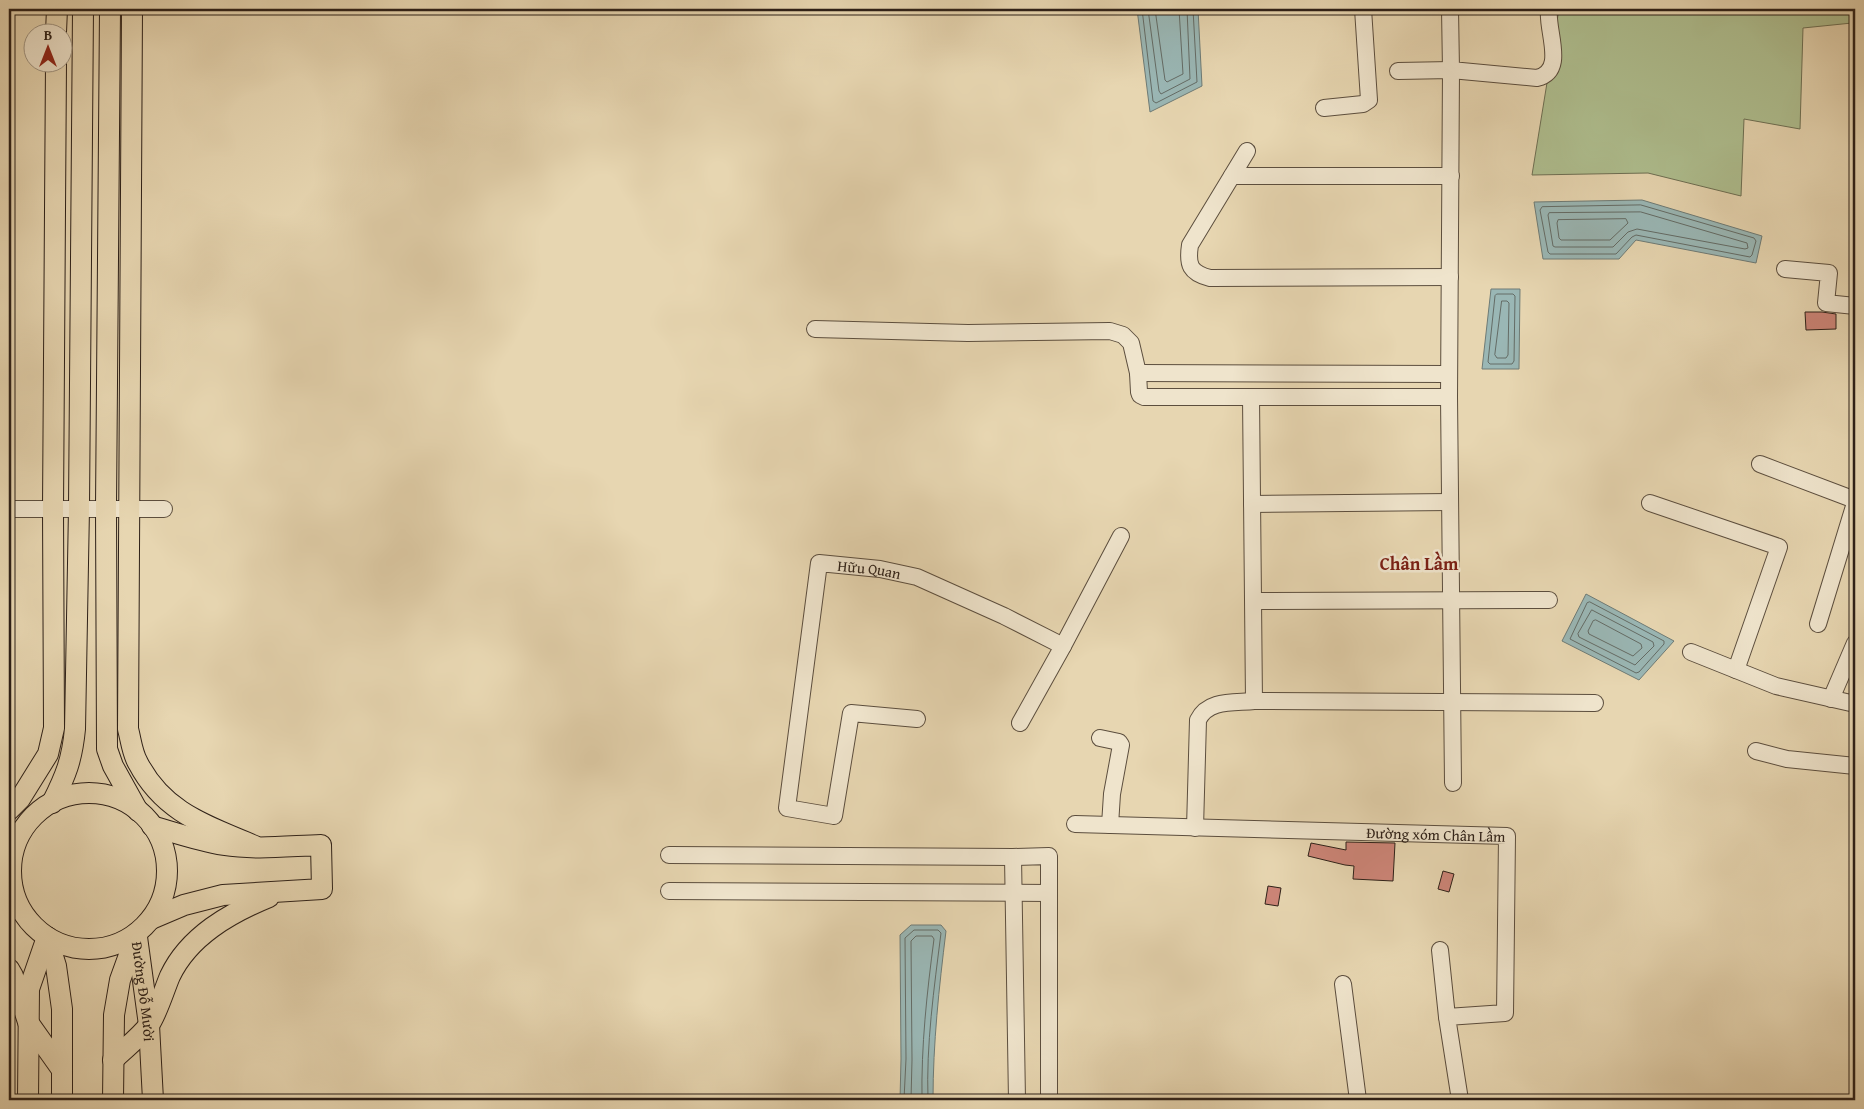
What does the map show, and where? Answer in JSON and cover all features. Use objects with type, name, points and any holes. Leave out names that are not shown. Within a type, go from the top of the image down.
[{"type":"main road","points":[[56,22],[57,9]]},
{"type":"main road","points":[[52,803],[70,763],[75,729],[79,508],[82,9]]},
{"type":"main road","points":[[110,9],[106,508],[107,749],[113,766],[138,811],[152,826],[162,843],[166,862],[166,882],[161,902],[144,926]]},
{"type":"main road","points":[[132,9],[128,729],[137,761],[163,799],[194,820],[255,846]]},
{"type":"main road","points":[[9,810],[20,799],[48,754],[54,728],[53,508],[56,72]]},
{"type":"main road","points":[[54,728],[75,729]]},
{"type":"main road","points":[[107,729],[128,729]]},
{"type":"main road","points":[[9,829],[52,803],[73,795],[96,794],[119,799],[138,811]]},
{"type":"main road","points":[[31,924],[18,904],[11,882],[11,866],[19,836],[33,816]]},
{"type":"main road","points":[[9,913],[31,924],[47,937],[69,946],[92,949],[116,944],[144,926],[184,905],[223,895],[322,889],[321,845],[225,845],[193,839],[152,826]]},
{"type":"main road","points":[[113,1060],[149,1025],[172,974],[191,946],[216,925],[242,909],[284,892]]},
{"type":"main road","name":"Đường Đỗ Mười","points":[[144,926],[153,1100]]},
{"type":"main road","name":"Đường Đỗ Mười","points":[[113,1100],[114,1015],[120,980],[144,926]]},
{"type":"main road","points":[[28,1100],[29,989],[47,937]]},
{"type":"main road","points":[[47,937],[56,966],[62,1009],[62,1100]]},
{"type":"main road","points":[[9,969],[28,1022],[62,1070]]},
{"type":"street","points":[[1324,108],[1363,104],[1369,100],[1363,9]]},
{"type":"street","points":[[1450,9],[1449,397],[1453,783]]},
{"type":"street","points":[[1398,71],[1451,70],[1537,78],[1544,76],[1552,68],[1554,62],[1549,9]]},
{"type":"street","points":[[1247,151],[1190,245],[1188,256],[1191,266],[1198,275],[1210,278],[1450,277]]},
{"type":"street","points":[[1232,176],[1451,176]]},
{"type":"street","points":[[1785,269],[1829,273],[1826,303],[1855,306]]},
{"type":"street","points":[[815,329],[968,333],[1110,331],[1123,335],[1131,343],[1138,373],[1138,392],[1144,397],[1449,397]]},
{"type":"street","points":[[1138,373],[1449,374]]},
{"type":"street","points":[[1251,397],[1254,701]]},
{"type":"street","points":[[1760,464],[1855,501],[1818,624]]},
{"type":"street","points":[[1252,504],[1450,502]]},
{"type":"street","points":[[1650,503],[1779,546],[1736,670]]},
{"type":"street","points":[[9,509],[164,509]]},
{"type":"street","points":[[1020,723],[1121,536]]},
{"type":"street","name":"Hữu Quan","points":[[917,719],[851,713],[834,816],[787,808],[819,563],[880,569],[917,577],[1004,616],[1063,646]]},
{"type":"street","points":[[1254,601],[1549,600]]},
{"type":"street","points":[[1830,699],[1855,643]]},
{"type":"street","points":[[1692,652],[1776,686],[1855,704]]},
{"type":"street","points":[[1195,828],[1198,720],[1201,712],[1207,707],[1216,704],[1254,701],[1595,703]]},
{"type":"street","points":[[1100,738],[1118,742],[1121,745],[1112,794],[1110,825]]},
{"type":"street","points":[[1756,751],[1787,760],[1855,766]]},
{"type":"street","name":"Đường xóm Chân Lầm","points":[[1074,824],[1507,836],[1505,1013],[1447,1017]]},
{"type":"street","points":[[669,855],[1013,858],[1049,856],[1049,1100]]},
{"type":"street","points":[[1013,858],[1017,1100]]},
{"type":"street","points":[[669,891],[1048,893]]},
{"type":"street","points":[[1440,950],[1447,1017],[1460,1100]]},
{"type":"street","points":[[1344,984],[1358,1100]]},
{"type":"green space","points":[[1559,9],[1849,9],[1852,23],[1803,28],[1800,129],[1744,119],[1741,196],[1648,173],[1532,175]]},
{"type":"water","points":[[1137,9],[1198,9],[1202,86],[1150,112]]},
{"type":"water","points":[[1642,200],[1762,236],[1756,263],[1636,240],[1619,259],[1543,259],[1534,202]]},
{"type":"water","points":[[1491,289],[1520,289],[1519,369],[1482,369]]},
{"type":"water","points":[[1586,594],[1674,641],[1639,680],[1562,641]]},
{"type":"water","points":[[911,925],[941,925],[946,931],[937,1016],[933,1100],[900,1100],[900,935]]},
{"type":"building","points":[[1805,312],[1836,314],[1836,329],[1806,330]]},
{"type":"building","points":[[1346,842],[1395,843],[1393,881],[1353,879],[1354,866],[1308,856],[1311,843],[1346,850]]},
{"type":"building","points":[[1443,871],[1454,874],[1449,892],[1438,889]]},
{"type":"building","points":[[1268,886],[1281,888],[1278,906],[1265,904]]},
{"type":"district","name":"Chân Lầm","points":[[1419,563]]}]
